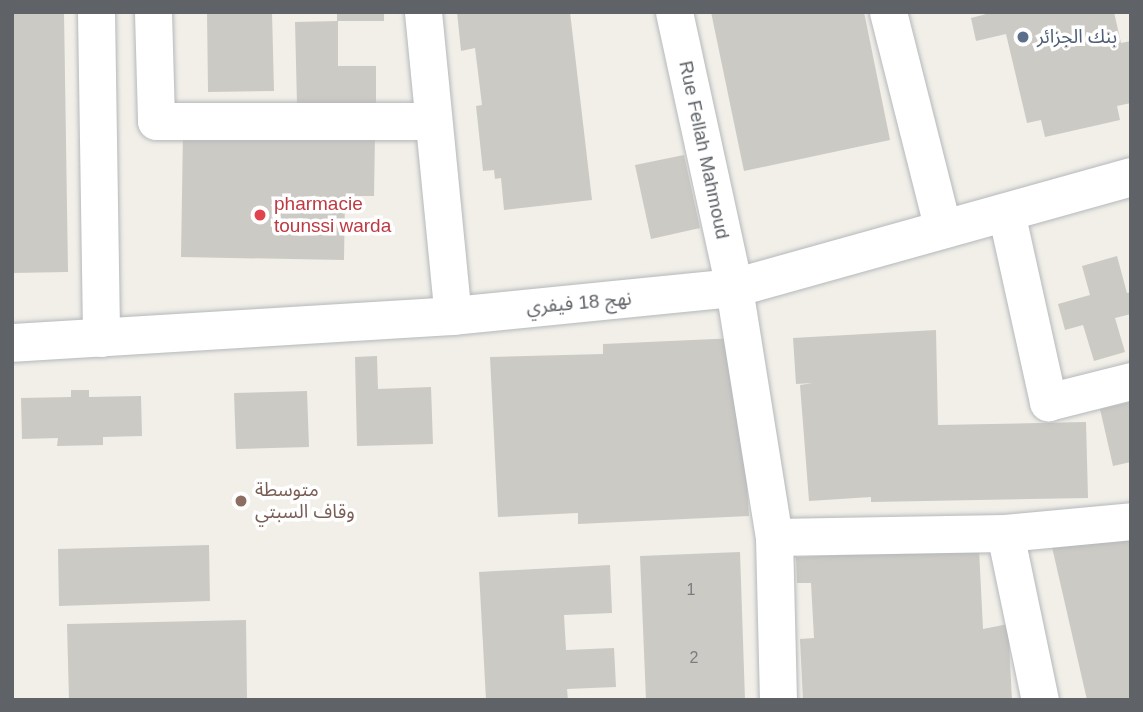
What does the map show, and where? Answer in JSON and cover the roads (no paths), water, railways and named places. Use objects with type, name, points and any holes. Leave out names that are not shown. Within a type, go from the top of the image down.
[{"type":"main road","name":"نهج 18 فيفري","points":[[12,343],[453,316],[734,288],[1131,177]]},
{"type":"street","points":[[96,12],[101,338]]},
{"type":"street","points":[[153,12],[156,121],[433,121]]},
{"type":"street","points":[[423,12],[453,316]]},
{"type":"street","name":"Rue Fellah Mahmoud","points":[[674,12],[734,288],[774,537],[779,700]]},
{"type":"street","points":[[888,12],[943,229]]},
{"type":"street","points":[[1006,212],[1048,402],[1131,381]]},
{"type":"street","points":[[774,537],[1005,533],[1131,521]]},
{"type":"street","points":[[1005,533],[1040,700]]},
{"type":"place","name":"بنك الجزائر","points":[[1023,37]]},
{"type":"place","name":"pharmacie tounssi warda","points":[[260,215]]},
{"type":"place","name":"متوسطة وقاف السبتي","points":[[241,501]]}]
